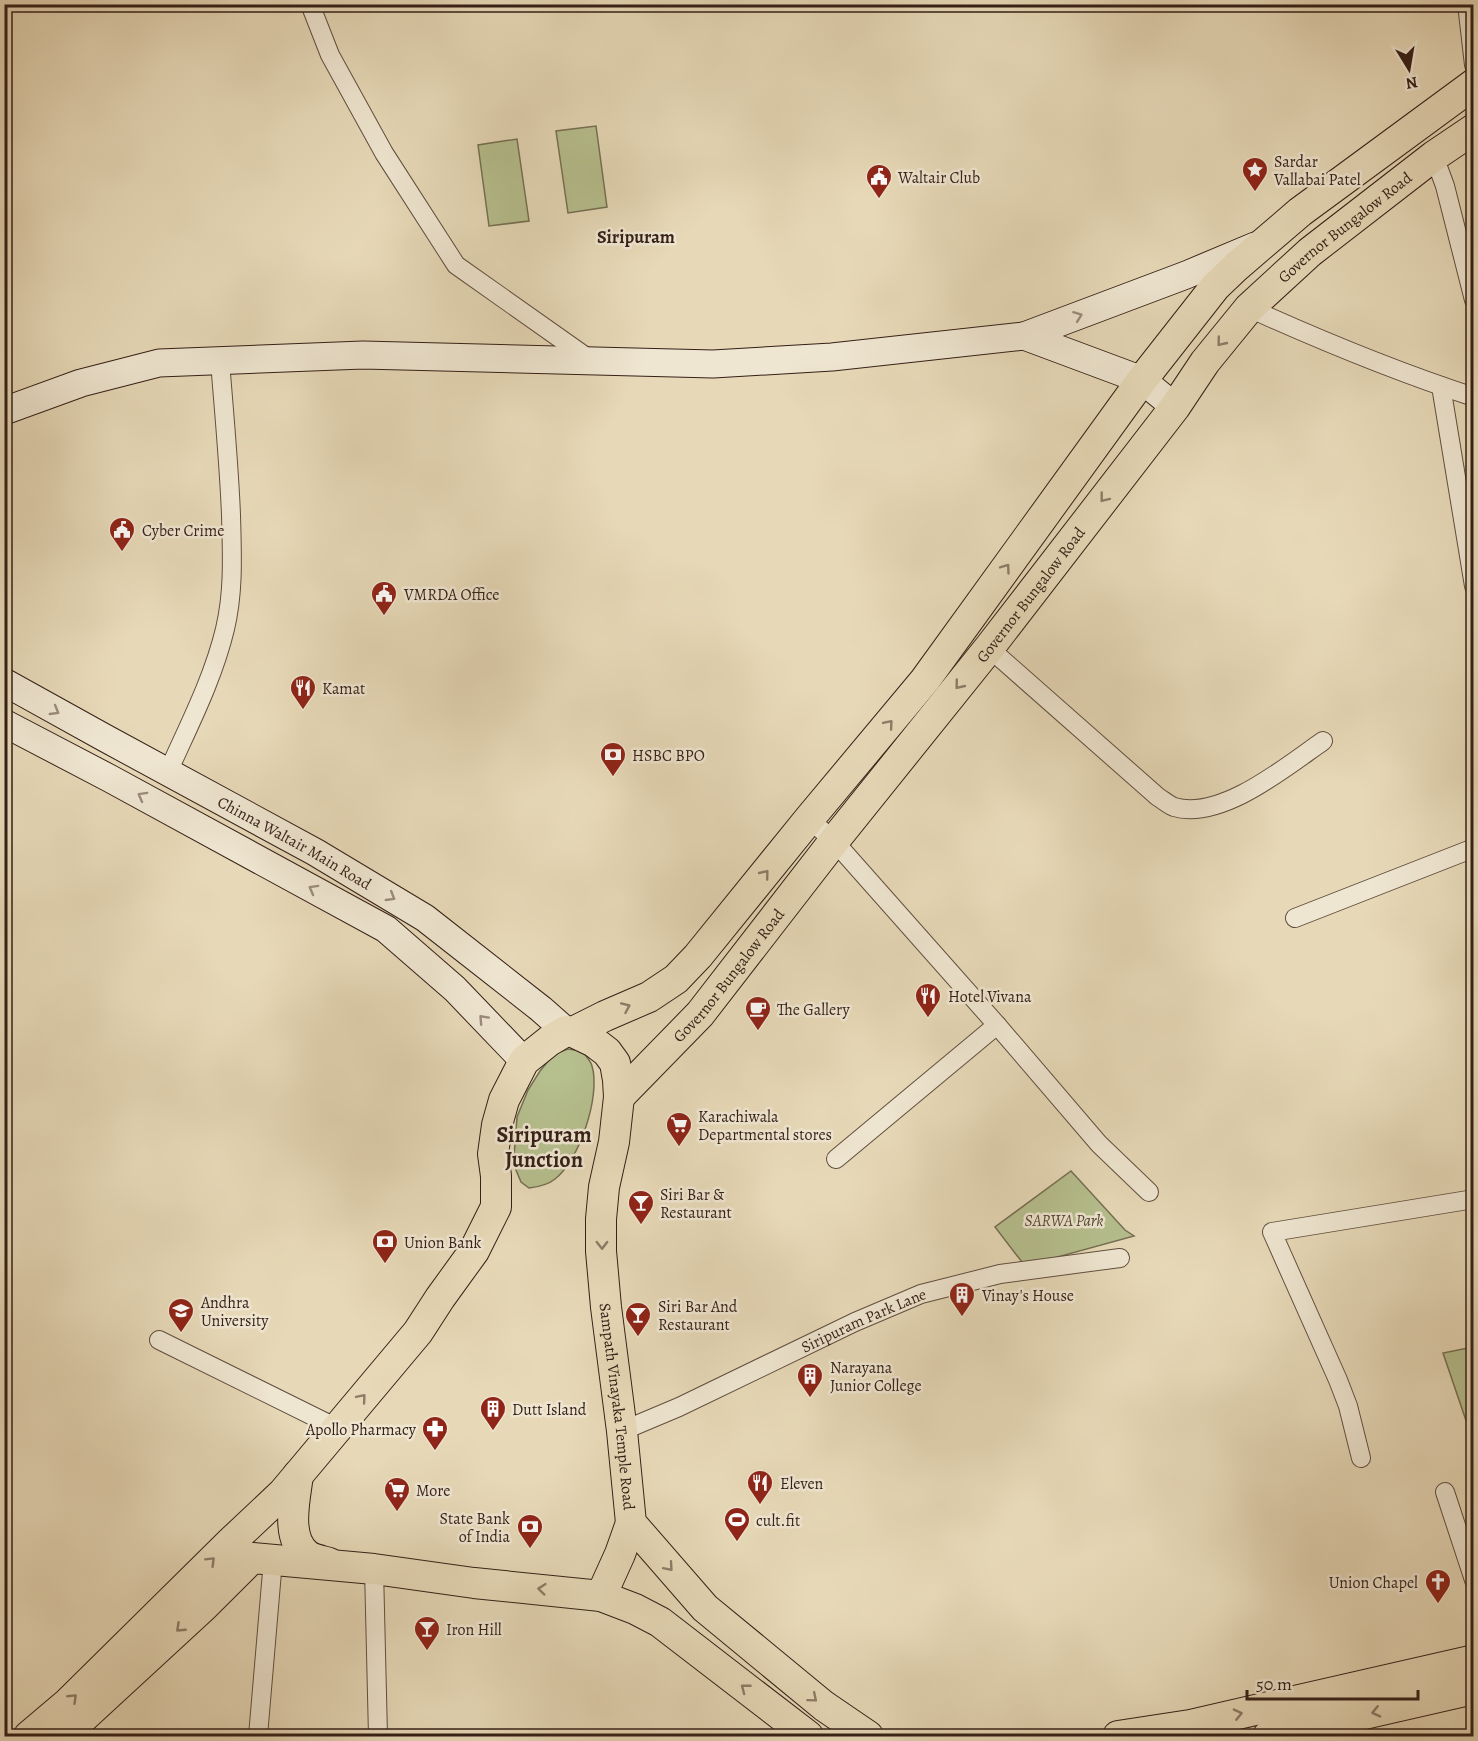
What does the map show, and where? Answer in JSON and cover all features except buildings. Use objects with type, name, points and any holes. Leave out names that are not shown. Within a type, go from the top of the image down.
[{"type":"main road","points":[[29,1737],[68,1703],[231,1541],[283,1493],[418,1332],[474,1251],[496,1207],[493,1154],[497,1125],[504,1100],[524,1061],[549,1041],[649,997],[676,979],[698,956],[925,680],[1142,380],[1215,287],[1300,212],[1473,84]]},
{"type":"main road","name":"Governor Bungalow Road","points":[[619,1097],[700,1014],[834,841],[989,648],[1175,407],[1205,362],[1249,309],[1310,252],[1434,156],[1473,129]]},
{"type":"main road","name":"Sampath Vinayaka Temple Road","points":[[570,1031],[594,1042],[607,1052],[615,1063],[619,1097],[614,1142],[604,1187],[601,1219],[602,1263],[631,1523],[705,1608],[824,1706],[868,1737]]},
{"type":"main road","points":[[298,1475],[293,1511],[294,1537],[307,1556],[338,1566]]},
{"type":"main road","points":[[601,1596],[631,1523]]},
{"type":"main road","points":[[71,1734],[252,1558],[374,1569],[474,1583],[601,1596],[635,1609],[660,1622],[808,1737]]},
{"type":"main road","points":[[1118,1737],[1190,1725],[1473,1660]]},
{"type":"main road","points":[[1268,1737],[1473,1689]]},
{"type":"street","points":[[310,4],[330,55],[384,153],[456,266],[593,362]]},
{"type":"street","points":[[1467,4],[1473,65]]},
{"type":"street","points":[[1434,156],[1445,186],[1473,300]]},
{"type":"street","points":[[4,411],[81,383],[159,363],[363,355],[713,364],[832,357],[1024,336],[1264,243]]},
{"type":"street","points":[[1249,309],[1441,387],[1473,397]]},
{"type":"street","points":[[1024,336],[1142,380],[1175,407]]},
{"type":"street","points":[[168,772],[212,675],[225,629],[231,593],[230,490],[220,361]]},
{"type":"street","points":[[1441,387],[1473,586]]},
{"type":"street","points":[[989,648],[1158,797],[1173,807],[1196,810],[1214,806],[1246,793],[1323,741]]},
{"type":"street","name":"Chinna Waltair Main Road","points":[[4,682],[315,852],[425,918],[570,1031]]},
{"type":"street","name":"Chinna Waltair Main Road","points":[[4,723],[386,929],[455,989],[524,1061]]},
{"type":"street","points":[[809,819],[834,841],[1099,1144],[1149,1192]]},
{"type":"street","points":[[1295,918],[1473,848]]},
{"type":"street","points":[[836,1159],[997,1025]]},
{"type":"street","points":[[1361,1458],[1348,1406],[1338,1380],[1272,1232],[1473,1199]]},
{"type":"street","name":"Siripuram Park Lane","points":[[622,1431],[679,1407],[855,1322],[921,1294],[1000,1274],[1120,1258]]},
{"type":"street","points":[[159,1340],[337,1428]]},
{"type":"street","points":[[1445,1492],[1473,1581]]},
{"type":"street","points":[[258,1737],[273,1560]]},
{"type":"street","points":[[374,1569],[378,1737]]},
{"type":"green space","points":[[596,126],[607,207],[568,213],[556,131]]},
{"type":"green space","points":[[517,139],[529,221],[489,226],[478,145]]},
{"type":"green space","points":[[568,1049],[582,1051],[592,1066],[594,1079],[591,1110],[580,1143],[564,1170],[549,1183],[529,1188],[521,1182],[516,1170],[514,1157],[517,1117],[528,1090],[540,1071],[554,1054]]},
{"type":"green space","name":"SARWA Park","points":[[1071,1171],[1125,1230],[1134,1236],[1025,1266],[995,1227]]},
{"type":"green space","points":[[1474,1347],[1473,1441],[1443,1353]]},
{"type":"place","name":"Sardar Vallabai Patel","points":[[1255,193]]},
{"type":"place","name":"Waltair Club","points":[[879,200]]},
{"type":"place","name":"Cyber Crime","points":[[122,553]]},
{"type":"place","name":"VMRDA Office","points":[[384,617]]},
{"type":"place","name":"Kamat","points":[[303,711]]},
{"type":"place","name":"HSBC BPO","points":[[613,778]]},
{"type":"place","name":"Hotel Vivana","points":[[928,1019]]},
{"type":"place","name":"The Gallery","points":[[758,1032]]},
{"type":"place","name":"Karachiwala Departmental stores","points":[[679,1148]]},
{"type":"place","name":"Siri Bar & Restaurant","points":[[641,1226]]},
{"type":"place","name":"Union Bank","points":[[385,1265]]},
{"type":"place","name":"Vinay's House","points":[[962,1318]]},
{"type":"place","name":"Andhra University","points":[[181,1334]]},
{"type":"place","name":"Siri Bar And Restaurant","points":[[638,1338]]},
{"type":"place","name":"Narayana Junior College","points":[[810,1399]]},
{"type":"place","name":"Dutt Island","points":[[493,1432]]},
{"type":"place","name":"Apollo Pharmacy","points":[[435,1452]]},
{"type":"place","name":"Eleven","points":[[760,1506]]},
{"type":"place","name":"More","points":[[397,1513]]},
{"type":"place","name":"cult.fit","points":[[737,1543]]},
{"type":"place","name":"State Bank of India","points":[[530,1550]]},
{"type":"place","name":"Union Chapel","points":[[1438,1605]]},
{"type":"place","name":"Iron Hill","points":[[427,1652]]},
{"type":"district","name":"Siripuram","points":[[636,237]]},
{"type":"district","name":"Siripuram Junction","points":[[544,1146]]}]
